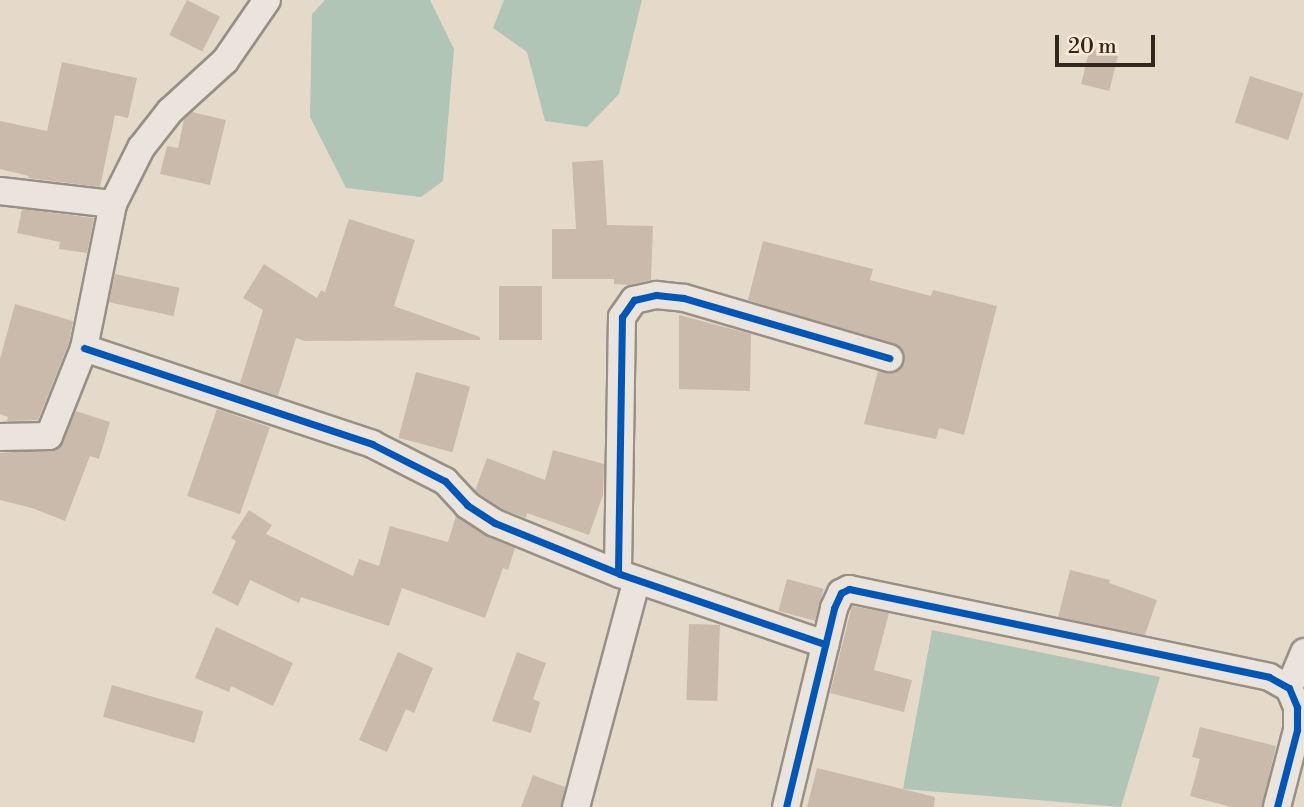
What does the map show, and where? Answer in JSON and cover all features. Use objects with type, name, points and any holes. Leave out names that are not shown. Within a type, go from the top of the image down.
[{"type":"street","points":[[0,437],[49,436],[84,348],[113,204],[141,148],[170,111],[225,61],[259,4]]},
{"type":"street","points":[[0,191],[113,204]]},
{"type":"street","points":[[576,807],[628,575],[622,317],[634,300],[656,296],[684,298],[889,358]]},
{"type":"street","points":[[84,348],[372,444],[445,481],[467,505],[495,523],[628,575],[825,644]]},
{"type":"street","points":[[786,807],[834,608],[841,593],[849,589],[1133,646],[1269,677],[1289,688],[1297,706],[1297,730],[1277,807]]},
{"type":"street","points":[[1289,688],[1304,652]]},
{"type":"shaded area","points":[[325,0],[430,0],[454,49],[443,181],[421,197],[346,188],[310,117],[312,14]]},
{"type":"shaded area","points":[[504,0],[642,0],[619,94],[587,127],[545,121],[527,52],[493,28]]},
{"type":"shaded area","points":[[932,630],[1160,677],[1121,807],[903,789]]},
{"type":"building","points":[[187,0],[220,17],[202,52],[169,35]]},
{"type":"building","points":[[1090,48],[1118,55],[1109,91],[1081,84]]},
{"type":"building","points":[[62,62],[137,78],[128,118],[115,115],[100,187],[28,178],[29,176],[0,169],[0,121],[47,131]]},
{"type":"building","points":[[1250,76],[1303,93],[1288,140],[1235,123]]},
{"type":"building","points":[[192,112],[226,120],[210,185],[160,174],[167,146],[178,148],[184,119]]},
{"type":"building","points":[[603,160],[607,225],[653,226],[651,280],[630,285],[614,284],[614,279],[552,279],[552,229],[576,229],[572,162]]},
{"type":"building","points":[[22,209],[94,218],[87,253],[59,249],[60,242],[17,233]]},
{"type":"building","points":[[349,219],[415,240],[394,306],[480,337],[480,340],[304,341],[296,338],[278,396],[240,383],[263,310],[243,298],[264,264],[317,298],[321,290],[325,292]]},
{"type":"building","points":[[763,241],[873,269],[870,280],[931,296],[933,290],[997,306],[964,435],[939,428],[936,439],[864,424],[878,371],[892,373],[900,369],[904,355],[901,348],[748,300]]},
{"type":"building","points":[[115,274],[180,288],[174,316],[109,302]]},
{"type":"building","points":[[499,286],[542,286],[542,340],[499,340]]},
{"type":"building","points":[[15,304],[73,321],[69,343],[38,420],[7,421],[8,417],[0,414],[0,359]]},
{"type":"building","points":[[679,315],[751,334],[750,391],[679,389]]},
{"type":"building","points":[[416,372],[470,386],[452,452],[398,438]]},
{"type":"building","points":[[217,409],[270,427],[240,514],[187,496]]},
{"type":"building","points":[[76,411],[110,422],[99,459],[90,456],[65,521],[32,508],[0,500],[0,453],[57,449]]},
{"type":"building","points":[[553,450],[604,464],[603,495],[589,535],[527,513],[526,518],[502,509],[475,491],[487,458],[545,480]]},
{"type":"building","points":[[249,510],[272,525],[266,534],[353,576],[359,559],[379,566],[390,526],[448,542],[456,516],[487,536],[515,548],[508,570],[503,568],[485,618],[402,588],[389,626],[301,597],[299,603],[250,580],[238,606],[212,593],[236,541],[231,538]]},
{"type":"building","points":[[1070,570],[1110,580],[1109,583],[1157,600],[1145,635],[1058,617]]},
{"type":"building","points":[[787,579],[824,589],[815,621],[778,611]]},
{"type":"building","points":[[852,606],[889,613],[874,670],[912,680],[904,712],[830,693]]},
{"type":"building","points":[[689,624],[720,625],[717,701],[686,700]]},
{"type":"building","points":[[216,627],[293,663],[273,706],[231,686],[229,692],[195,678]]},
{"type":"building","points":[[398,652],[433,668],[414,713],[406,709],[387,752],[359,740]]},
{"type":"building","points":[[517,652],[546,663],[533,699],[540,702],[531,733],[492,721]]},
{"type":"building","points":[[112,685],[203,711],[194,743],[103,717]]},
{"type":"building","points":[[1200,727],[1276,746],[1262,807],[1231,807],[1190,796],[1200,759],[1192,757]]},
{"type":"building","points":[[817,768],[935,797],[934,807],[807,807]]},
{"type":"building","points":[[533,775],[565,787],[561,807],[521,807]]},
{"type":"cycle path","points":[[618,571],[622,317],[634,300],[656,295],[684,298],[889,358]]},
{"type":"cycle path","points":[[84,348],[372,444],[445,481],[467,505],[495,523],[620,574],[825,644]]},
{"type":"cycle path","points":[[786,807],[834,608],[841,593],[849,589],[1269,677],[1289,688],[1297,707],[1297,730],[1277,807]]}]
